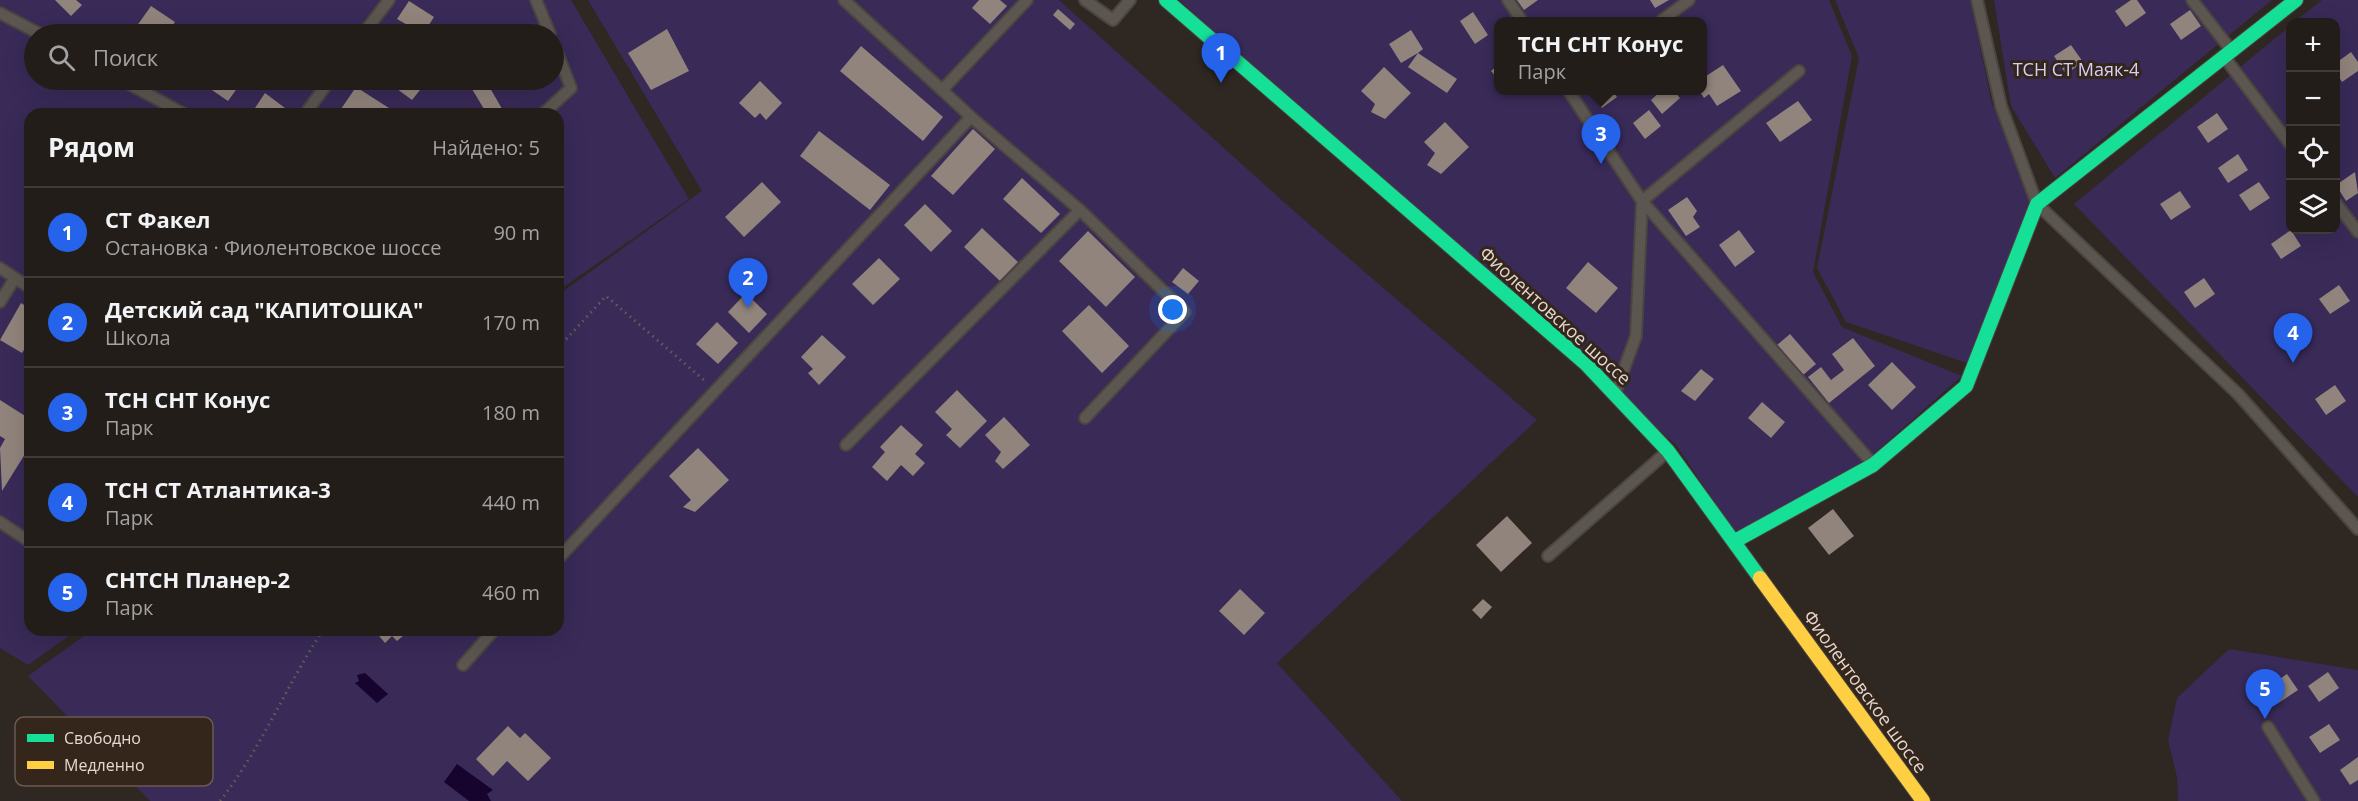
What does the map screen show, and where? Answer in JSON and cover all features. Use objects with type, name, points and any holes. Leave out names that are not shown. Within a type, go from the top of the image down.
[{"type":"main road","name":"Фиолентовское шоссе","points":[[1166,0],[1586,364],[1615,393],[1668,451],[1923,801]]},
{"type":"main road","points":[[1735,542],[1873,465],[1966,386],[2037,204],[2296,0]]},
{"type":"lane","points":[[370,24],[388,0]]},
{"type":"lane","points":[[536,0],[546,24]]},
{"type":"lane","points":[[844,0],[971,117],[1080,210],[1185,312],[1085,418]]},
{"type":"lane","points":[[942,90],[1027,0]]},
{"type":"lane","points":[[1085,0],[1113,20],[1130,0]]},
{"type":"lane","points":[[1508,0],[1519,17]]},
{"type":"lane","points":[[1666,17],[1689,0]]},
{"type":"lane","points":[[1977,0],[2001,106],[2037,204],[2238,394],[2358,529]]},
{"type":"lane","points":[[2192,0],[2286,138]]},
{"type":"lane","points":[[0,13],[24,26]]},
{"type":"lane","points":[[549,108],[571,88],[564,70]]},
{"type":"lane","points":[[1615,393],[1636,336],[1642,201],[1799,71]]},
{"type":"lane","points":[[140,90],[173,108]]},
{"type":"lane","points":[[309,108],[323,90]]},
{"type":"lane","points":[[1572,95],[1642,201],[1873,465]]},
{"type":"lane","points":[[564,553],[971,117]]},
{"type":"lane","points":[[2340,208],[2358,232]]},
{"type":"lane","points":[[846,445],[1080,210]]},
{"type":"lane","points":[[0,268],[24,284]]},
{"type":"lane","points":[[0,302],[15,278]]},
{"type":"lane","points":[[1548,556],[1668,451]]},
{"type":"lane","points":[[0,522],[24,538]]},
{"type":"lane","points":[[463,665],[489,636]]},
{"type":"lane","points":[[2268,727],[2314,801]]},
{"type":"path","points":[[564,342],[606,296],[716,390]]},
{"type":"path","points":[[220,801],[240,775],[300,665],[319,636]]},
{"type":"green space","points":[[0,0],[571,0],[689,199],[564,287],[564,108],[24,108],[24,636],[69,636],[28,665],[0,648]]},
{"type":"green space","points":[[588,0],[1059,0],[1295,212],[1537,420],[1277,663],[1402,801],[150,801],[135,786],[213,786],[213,717],[68,717],[28,676],[84,636],[564,636],[564,291],[702,191]]},
{"type":"green space","points":[[1179,0],[1829,0],[1852,56],[1813,272],[1842,327],[1962,376],[1861,465],[1735,532],[1676,445]]},
{"type":"green space","points":[[1835,0],[1970,0],[1992,104],[2038,197],[1967,363],[1846,322],[1817,268],[1859,58]]},
{"type":"green space","name":"ТСН СТ Маяк-4","points":[[1994,0],[2272,0],[2055,178],[2011,106]]},
{"type":"green space","points":[[2322,0],[2358,0],[2358,497],[2074,204],[2286,29],[2286,234],[2340,234],[2340,18],[2299,18]]},
{"type":"green space","points":[[2229,649],[2358,670],[2358,801],[2178,801],[2177,777],[2168,740],[2177,698]]},
{"type":"shaded area","points":[[365,673],[388,694],[377,703],[355,683],[359,681],[357,675]]},
{"type":"shaded area","points":[[457,764],[493,790],[487,794],[491,801],[469,801],[444,782]]},
{"type":"building","points":[[55,0],[76,0],[82,5],[71,16]]},
{"type":"building","points":[[979,0],[1000,0],[1007,6],[990,24],[972,8]]},
{"type":"building","points":[[1517,0],[1538,0],[1524,10]]},
{"type":"building","points":[[1650,0],[1669,0],[1655,8]]},
{"type":"building","points":[[2131,0],[2137,0],[2146,13],[2126,27],[2115,11]]},
{"type":"building","points":[[409,1],[434,17],[429,24],[406,24],[397,19]]},
{"type":"building","points":[[151,6],[175,22],[174,24],[138,24]]},
{"type":"building","points":[[1058,9],[1075,24],[1070,30],[1053,15]]},
{"type":"building","points":[[2190,10],[2201,26],[2181,40],[2170,24]]},
{"type":"building","points":[[1473,12],[1488,35],[1475,44],[1460,21]]},
{"type":"building","points":[[667,29],[689,71],[651,90],[628,53]]},
{"type":"building","points":[[1411,30],[1423,49],[1401,63],[1389,44]]},
{"type":"building","points":[[2071,45],[2083,62],[2066,74],[2054,56]]},
{"type":"building","points":[[861,46],[943,117],[923,141],[840,71]]},
{"type":"building","points":[[2351,52],[2358,62],[2358,71],[2342,82],[2340,79],[2340,60]]},
{"type":"building","points":[[1418,53],[1457,79],[1447,93],[1408,67]]},
{"type":"building","points":[[1723,65],[1741,91],[1717,106],[1709,94],[1704,98],[1702,95],[1707,95],[1707,75]]},
{"type":"building","points":[[1384,67],[1411,93],[1385,119],[1371,112],[1375,104],[1361,91]]},
{"type":"building","points":[[760,81],[782,103],[766,120],[760,113],[755,118],[739,103]]},
{"type":"building","points":[[212,90],[236,90],[228,101]]},
{"type":"building","points":[[354,90],[361,90],[389,108],[342,108]]},
{"type":"building","points":[[398,90],[420,90],[412,100]]},
{"type":"building","points":[[473,90],[491,90],[502,108],[483,108]]},
{"type":"building","points":[[265,93],[285,108],[255,108]]},
{"type":"building","points":[[1593,95],[1616,95],[1617,97],[1602,108]]},
{"type":"building","points":[[1656,95],[1677,95],[1680,98],[1662,114],[1651,100]]},
{"type":"building","points":[[1798,101],[1812,120],[1780,142],[1766,123]]},
{"type":"building","points":[[1649,110],[1661,126],[1645,139],[1633,123]]},
{"type":"building","points":[[2217,113],[2228,129],[2208,143],[2197,127]]},
{"type":"building","points":[[1445,122],[1469,147],[1441,174],[1427,165],[1435,153],[1424,142]]},
{"type":"building","points":[[973,129],[995,149],[953,195],[931,176]]},
{"type":"building","points":[[819,131],[890,185],[870,210],[800,156]]},
{"type":"building","points":[[2238,154],[2248,170],[2228,183],[2218,168]]},
{"type":"building","points":[[2355,172],[2358,193],[2346,201],[2340,191],[2340,182]]},
{"type":"building","points":[[1022,178],[1060,214],[1041,233],[1003,199]]},
{"type":"building","points":[[762,182],[781,202],[744,237],[725,217]]},
{"type":"building","points":[[2259,182],[2270,198],[2250,211],[2239,195]]},
{"type":"building","points":[[2180,191],[2191,207],[2171,220],[2160,204]]},
{"type":"building","points":[[1687,197],[1697,211],[1693,217],[1700,227],[1686,236],[1668,210]]},
{"type":"building","points":[[925,204],[952,231],[931,252],[904,225]]},
{"type":"building","points":[[982,228],[1018,262],[1000,281],[964,247]]},
{"type":"building","points":[[1739,230],[1755,252],[1735,267],[1719,245]]},
{"type":"building","points":[[1088,231],[1135,277],[1106,307],[1059,261]]},
{"type":"building","points":[[2286,234],[2294,234],[2301,246],[2281,259],[2271,244]]},
{"type":"building","points":[[879,258],[900,279],[873,305],[852,284]]},
{"type":"building","points":[[1588,262],[1618,288],[1596,313],[1566,288]]},
{"type":"building","points":[[1183,268],[1199,281],[1188,294],[1172,282]]},
{"type":"building","points":[[2204,278],[2215,294],[2195,308],[2184,292]]},
{"type":"building","points":[[2339,285],[2350,301],[2330,314],[2319,299]]},
{"type":"building","points":[[746,293],[767,314],[749,333],[728,312]]},
{"type":"building","points":[[21,303],[24,305],[24,350],[22,353],[0,340]]},
{"type":"building","points":[[1089,305],[1129,346],[1102,373],[1062,331]]},
{"type":"building","points":[[717,322],[738,343],[718,364],[696,344]]},
{"type":"building","points":[[1790,334],[1816,364],[1803,375],[1777,345]]},
{"type":"building","points":[[822,335],[846,357],[819,385],[808,373],[813,369],[801,357]]},
{"type":"building","points":[[1853,338],[1875,366],[1829,403],[1808,377],[1821,367],[1831,380],[1844,370],[1832,354]]},
{"type":"building","points":[[1892,362],[1916,387],[1892,410],[1868,385]]},
{"type":"building","points":[[1701,369],[1714,379],[1695,401],[1681,391]]},
{"type":"building","points":[[2335,385],[2346,401],[2326,415],[2315,399]]},
{"type":"building","points":[[957,390],[987,421],[960,448],[946,435],[952,429],[935,412]]},
{"type":"building","points":[[0,400],[24,415],[24,456],[2,491],[0,448],[5,439],[0,436]]},
{"type":"building","points":[[1762,402],[1785,422],[1771,438],[1748,418]]},
{"type":"building","points":[[1004,417],[1030,445],[1003,469],[995,461],[1001,452],[985,435]]},
{"type":"building","points":[[901,425],[923,445],[915,454],[925,463],[913,476],[901,465],[887,481],[872,467],[885,452],[880,447]]},
{"type":"building","points":[[698,448],[729,480],[695,512],[683,507],[691,500],[669,476]]},
{"type":"building","points":[[1833,509],[1854,536],[1829,555],[1808,528]]},
{"type":"building","points":[[1507,516],[1532,543],[1501,572],[1476,545]]},
{"type":"building","points":[[1240,589],[1265,613],[1244,635],[1219,611]]},
{"type":"building","points":[[1483,599],[1492,607],[1481,619],[1472,610]]},
{"type":"building","points":[[379,636],[392,636],[385,643]]},
{"type":"building","points":[[392,636],[403,636],[397,641]]},
{"type":"building","points":[[2328,672],[2339,688],[2319,702],[2308,686]]},
{"type":"building","points":[[2287,674],[2298,690],[2277,704],[2267,688]]},
{"type":"building","points":[[2329,724],[2340,740],[2320,753],[2309,737]]},
{"type":"building","points":[[508,726],[520,738],[525,733],[551,758],[528,781],[507,761],[493,776],[476,759]]},
{"type":"building","points":[[2358,757],[2358,780],[2350,785],[2340,770]]},
{"type":"traffic: fast","points":[[1166,0],[1586,364],[1668,451],[1760,578]]},
{"type":"traffic: fast","points":[[1735,541],[1873,465],[1966,386],[2037,204],[2296,0]]},
{"type":"traffic: slow","points":[[1760,578],[1923,801]]},
{"type":"place","name":"СТ Факел","points":[[1221,83]]},
{"type":"place","name":"ТСН СНТ Конус","points":[[1601,164]]},
{"type":"place","name":"Детский сад \"КАПИТОШКА\"","points":[[748,308]]},
{"type":"place","name":"ТСН СТ Атлантика-3","points":[[2293,363]]},
{"type":"place","name":"СНТСН Планер-2","points":[[2265,719]]}]
